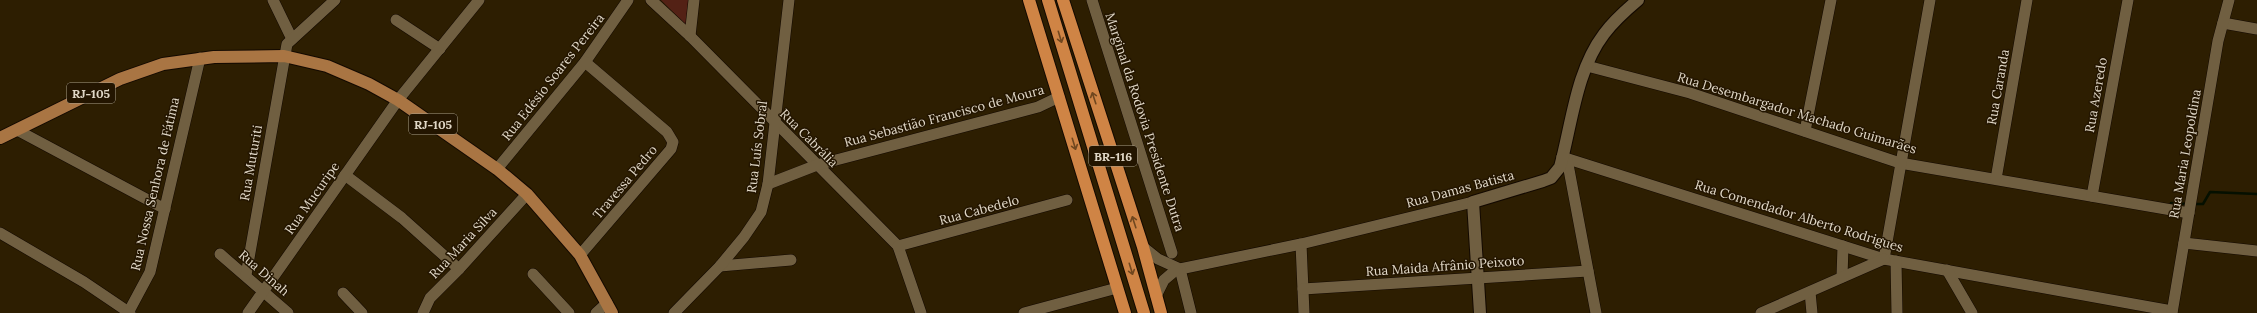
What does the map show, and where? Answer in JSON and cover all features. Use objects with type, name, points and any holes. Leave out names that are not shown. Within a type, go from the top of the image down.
[{"type":"highway","name":"BR-116","points":[[1029,0],[1125,313]]},
{"type":"highway","name":"BR-116","points":[[1048,0],[1144,313]]},
{"type":"highway","name":"BR-116","points":[[1063,0],[1143,247],[1161,313]]},
{"type":"main road","name":"RJ-105","points":[[0,138],[141,70],[162,64],[200,58],[284,56],[327,66],[369,84],[398,100],[497,169],[527,194],[580,255],[610,308]]},
{"type":"street","points":[[273,0],[292,38],[335,0]]},
{"type":"street","name":"Rua Edésio Soares Pereira","points":[[497,169],[585,62],[628,0]]},
{"type":"street","name":"Rua Cabrália","points":[[651,0],[690,36],[774,124],[898,246],[921,313]]},
{"type":"street","points":[[690,36],[694,0]]},
{"type":"street","name":"Rua Luís Sobral","points":[[674,313],[720,266],[762,212],[768,184],[790,0]]},
{"type":"street","name":"Marginal da Rodovia Presidente Dutra","points":[[1092,0],[1172,253]]},
{"type":"street","points":[[1805,131],[1831,0]]},
{"type":"street","points":[[1761,313],[1884,259],[1930,0]]},
{"type":"street","name":"Rua Caranda","points":[[1996,179],[2027,0]]},
{"type":"street","name":"Rua Azeredo","points":[[2092,196],[2128,0]]},
{"type":"street","name":"Rua Maria Leopoldina","points":[[2172,312],[2222,23],[2229,0]]},
{"type":"street","name":"Rua Mucuripe","points":[[248,313],[265,291],[398,100],[477,1]]},
{"type":"street","name":"Rua Damas Batista","points":[[1178,269],[1301,244],[1474,202],[1551,178],[1558,170],[1564,158],[1574,107],[1587,66],[1603,35],[1635,1]]},
{"type":"street","points":[[396,20],[440,49]]},
{"type":"street","points":[[2222,23],[2257,29]]},
{"type":"street","name":"Rua Muturiti","points":[[246,275],[284,56],[287,44],[292,38]]},
{"type":"street","name":"Rua Nossa Senhora de Fátima","points":[[129,313],[150,272],[200,58]]},
{"type":"street","name":"Travessa Pedro","points":[[580,255],[644,182],[671,149],[673,142],[667,132],[585,62]]},
{"type":"street","name":"Rua Desembargador Machado Guimarães","points":[[1587,66],[1690,93],[1900,163],[2092,196],[2190,208]]},
{"type":"street","name":"Rua Sebastião Francisco de Moura","points":[[768,184],[817,165],[1038,107],[1059,97]]},
{"type":"street","points":[[17,130],[165,209]]},
{"type":"street","points":[[1564,158],[1596,313]]},
{"type":"street","name":"Rua Comendador Alberto Rodrigues","points":[[1564,158],[1884,259],[2172,312]]},
{"type":"street","points":[[345,175],[402,218],[460,269]]},
{"type":"street","name":"Rua Maria Silva","points":[[423,313],[430,298],[460,269],[527,194]]},
{"type":"street","name":"Rua Cabedelo","points":[[898,246],[1067,200]]},
{"type":"street","points":[[1474,202],[1480,313]]},
{"type":"street","points":[[0,233],[84,282],[129,313]]},
{"type":"street","points":[[2184,243],[2257,251]]},
{"type":"street","points":[[1301,244],[1304,313]]},
{"type":"street","points":[[1842,277],[1843,246]]},
{"type":"street","points":[[1143,247],[1158,260],[1178,269],[1191,313]]},
{"type":"street","name":"Rua Dinah","points":[[220,254],[265,291],[288,313]]},
{"type":"street","points":[[720,266],[791,260]]},
{"type":"street","points":[[1896,261],[1897,313]]},
{"type":"street","points":[[1156,296],[1164,280],[1178,269]]},
{"type":"street","points":[[1947,270],[1972,313]]},
{"type":"street","name":"Rua Maida Afrânio Peixoto","points":[[1303,289],[1588,271]]},
{"type":"street","points":[[532,274],[569,313]]},
{"type":"street","points":[[1024,313],[1117,288]]},
{"type":"street","points":[[1810,292],[1812,313]]},
{"type":"street","points":[[343,293],[362,313]]},
{"type":"street","points":[[596,313],[610,308]]},
{"type":"shaded area","points":[[661,0],[690,0],[687,26]]},
{"type":"waterway","points":[[2194,204],[2203,204],[2210,192],[2257,194]]},
{"type":"waterway","points":[[2171,203],[2187,204]]}]
